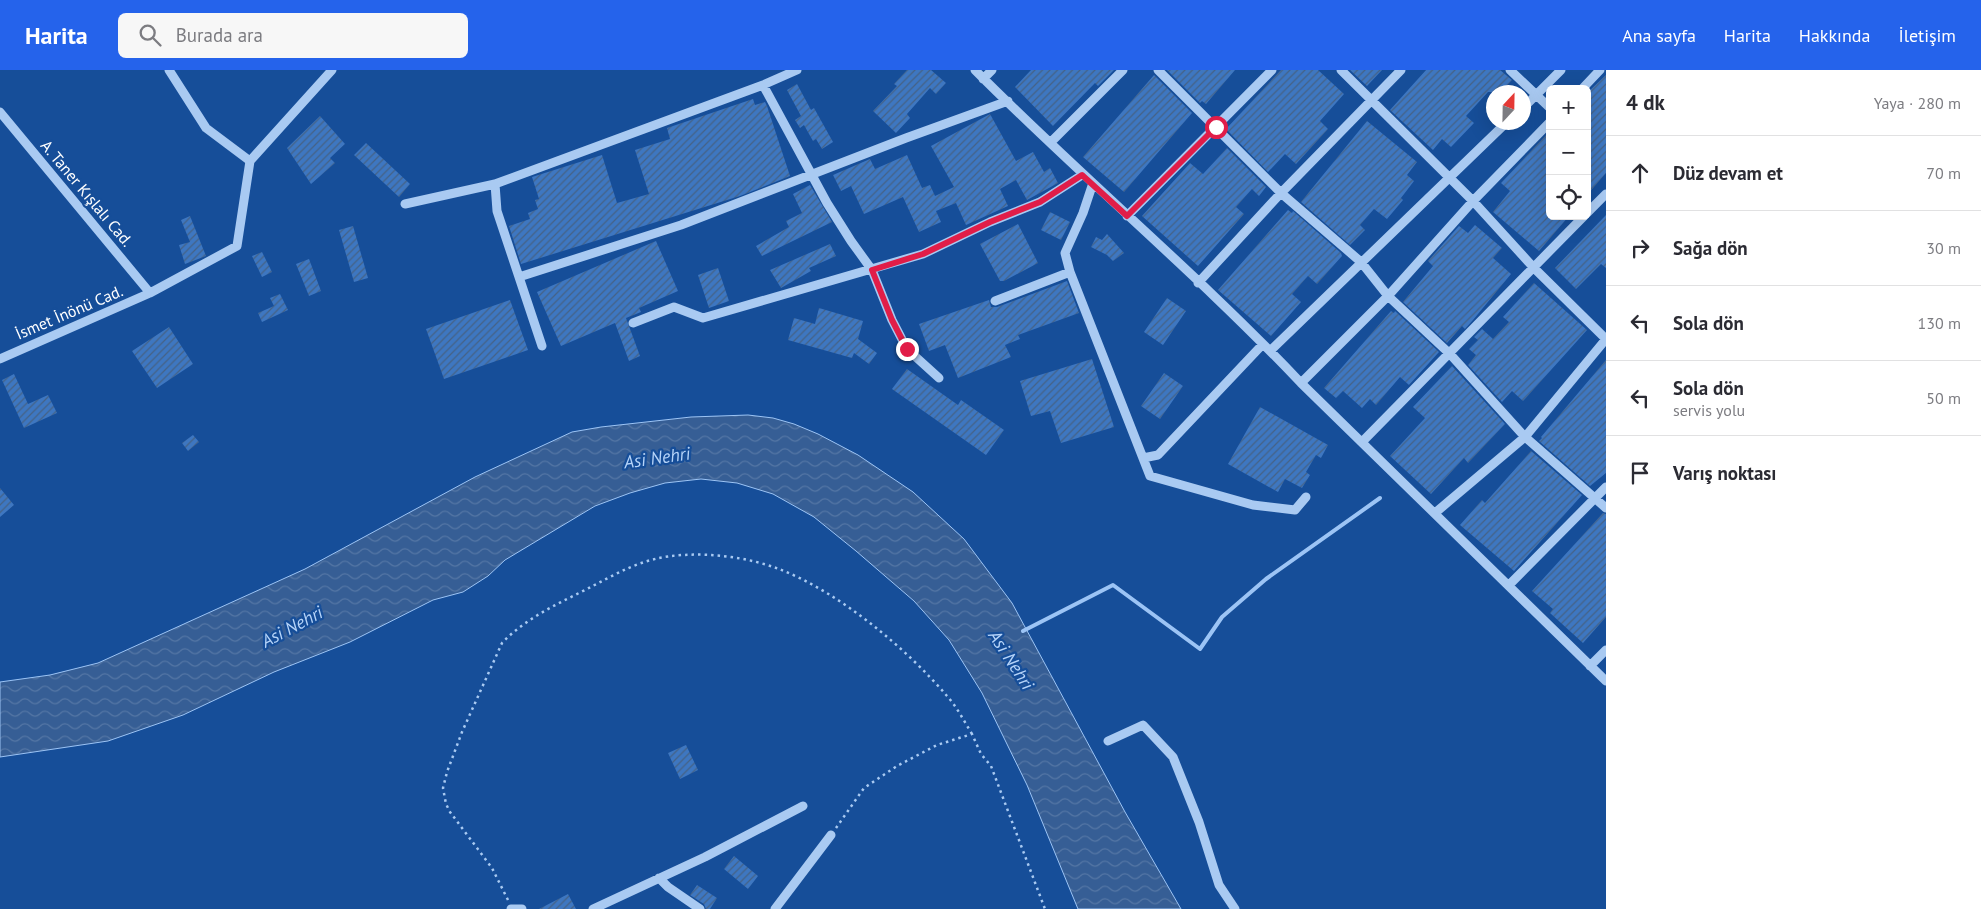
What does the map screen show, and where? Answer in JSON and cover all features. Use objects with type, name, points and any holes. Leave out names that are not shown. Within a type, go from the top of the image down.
[{"type":"street","points":[[169,70],[206,128],[250,161],[332,70]]},
{"type":"street","points":[[405,204],[495,184],[763,85],[796,70]]},
{"type":"street","points":[[975,70],[1051,142],[1082,175],[1093,183],[1263,344],[1301,384],[1606,682]]},
{"type":"street","points":[[984,78],[992,70]]},
{"type":"street","points":[[1051,142],[1123,70]]},
{"type":"street","points":[[1158,70],[1281,193],[1361,262],[1388,296],[1450,354],[1525,437],[1606,508]]},
{"type":"street","points":[[1127,216],[1272,70]]},
{"type":"street","points":[[1340,70],[1473,201],[1534,268],[1606,339],[1525,437],[1435,513]]},
{"type":"street","points":[[1198,283],[1281,193],[1401,70]]},
{"type":"street","points":[[1510,70],[1546,104]]},
{"type":"street","points":[[1531,100],[1561,70]]},
{"type":"street","points":[[1586,85],[1600,70]]},
{"type":"street","points":[[763,85],[811,176],[851,241],[872,270],[892,320],[907,349],[939,378]]},
{"type":"street","points":[[519,277],[681,224],[1008,101]]},
{"type":"street","name":"A. Taner Kışlalı Cad.","points":[[0,112],[150,293]]},
{"type":"street","points":[[1301,384],[1388,296],[1473,201],[1546,126]]},
{"type":"street","points":[[1270,351],[1499,130]]},
{"type":"street","name":"İsmet İnönü Cad.","points":[[0,359],[150,293],[237,246],[250,161]]},
{"type":"street","points":[[633,323],[674,307],[703,318],[923,254],[990,222],[1040,202],[1082,175]]},
{"type":"street","points":[[1093,183],[1083,213],[1065,253],[1070,272],[1150,476],[1253,505],[1295,510],[1306,496]]},
{"type":"street","points":[[495,184],[497,211],[542,346]]},
{"type":"street","points":[[1591,209],[1606,194]]},
{"type":"street","points":[[1362,442],[1580,220]]},
{"type":"street","points":[[995,301],[1070,272]]},
{"type":"street","points":[[1143,458],[1158,455],[1263,344]]},
{"type":"street","points":[[1509,586],[1606,487]]},
{"type":"street","points":[[1590,666],[1606,650]]},
{"type":"street","points":[[1108,741],[1143,725],[1172,758],[1199,822],[1219,885],[1235,909]]},
{"type":"street","points":[[593,909],[803,806]]},
{"type":"street","points":[[775,909],[831,835]]},
{"type":"street","points":[[659,878],[668,887],[700,909]]},
{"type":"path","points":[[515,909],[492,868],[450,812],[443,788],[462,732],[502,642],[513,631],[542,612],[632,565],[648,560],[682,555],[718,556],[779,569],[846,606],[897,646],[948,696],[972,734],[981,754],[991,766],[1045,909]]},
{"type":"path","points":[[831,835],[864,788],[897,766],[937,745],[972,734]]},
{"type":"water","name":"Asi Nehri","points":[[748,415],[773,418],[794,424],[858,455],[913,492],[964,539],[1012,603],[1125,812],[1181,909],[1078,909],[1027,785],[982,693],[949,640],[914,601],[814,517],[773,494],[737,483],[701,479],[665,483],[595,506],[505,560],[488,576],[463,592],[433,600],[350,642],[274,672],[183,715],[108,741],[0,757],[0,682],[50,675],[98,663],[305,569],[475,477],[572,432],[691,417]]},
{"type":"building","points":[[907,70],[931,70],[946,83],[936,94],[930,88],[907,114],[910,118],[896,133],[873,111],[897,86],[894,84]]},
{"type":"building","points":[[1031,70],[1114,70],[1098,86],[1095,83],[1053,126],[1015,87]]},
{"type":"building","points":[[1167,70],[1235,70],[1206,104],[1202,101],[1200,103]]},
{"type":"building","points":[[1281,70],[1318,70],[1344,94],[1320,121],[1328,129],[1296,164],[1285,154],[1268,172],[1226,129]]},
{"type":"building","points":[[1350,70],[1382,70],[1367,86]]},
{"type":"building","points":[[1426,70],[1500,70],[1512,80],[1507,85],[1486,85],[1486,94],[1466,116],[1474,123],[1451,147],[1442,139],[1433,150],[1390,110]]},
{"type":"building","points":[[1154,75],[1192,113],[1124,192],[1083,157]]},
{"type":"building","points":[[1606,75],[1606,173],[1591,190],[1591,130],[1591,89]]},
{"type":"building","points":[[797,84],[811,110],[814,108],[833,142],[822,149],[816,139],[813,141],[804,125],[800,128],[795,120],[801,116],[787,90]]},
{"type":"building","points":[[753,99],[755,105],[765,102],[767,106],[790,176],[740,196],[521,264],[509,226],[530,219],[528,213],[538,209],[535,200],[539,199],[532,177],[602,155],[617,203],[649,194],[635,150],[670,139],[667,128]]},
{"type":"building","points":[[990,114],[1016,161],[1033,152],[1044,172],[1050,168],[1058,183],[1027,200],[1016,180],[1000,189],[1008,206],[966,225],[956,203],[936,211],[941,222],[919,232],[903,197],[864,214],[851,186],[841,191],[833,175],[870,159],[875,169],[907,155],[922,188],[930,185],[935,196],[954,187],[931,146]]},
{"type":"building","points":[[320,116],[345,144],[330,158],[335,163],[311,184],[287,148]]},
{"type":"building","points":[[1367,121],[1417,162],[1407,175],[1414,181],[1401,198],[1403,200],[1387,219],[1374,209],[1360,225],[1365,230],[1350,245],[1301,202]]},
{"type":"building","points":[[1546,135],[1546,220],[1566,220],[1539,251],[1493,212],[1510,191],[1501,183]]},
{"type":"building","points":[[366,143],[410,184],[399,197],[354,155]]},
{"type":"building","points":[[1227,148],[1266,187],[1259,196],[1252,189],[1236,207],[1244,214],[1198,266],[1142,216],[1190,163],[1203,174]]},
{"type":"building","points":[[810,185],[832,222],[762,256],[756,246],[789,227],[786,221],[802,213],[793,194]]},
{"type":"building","points":[[1288,210],[1292,213],[1293,211],[1341,253],[1342,256],[1317,284],[1308,276],[1292,294],[1301,302],[1271,336],[1218,290]]},
{"type":"building","points":[[1050,212],[1070,222],[1061,240],[1041,230]]},
{"type":"building","points":[[1606,215],[1606,268],[1601,264],[1576,289],[1555,268]]},
{"type":"building","points":[[190,216],[206,256],[185,264],[179,245],[190,242],[181,220]]},
{"type":"building","points":[[1018,224],[1038,263],[1004,281],[1000,281],[980,244]]},
{"type":"building","points":[[1475,225],[1502,248],[1493,258],[1511,274],[1465,329],[1462,326],[1447,343],[1403,302],[1433,266],[1428,261],[1459,226],[1468,233]]},
{"type":"building","points":[[353,226],[368,278],[354,282],[339,230]]},
{"type":"building","points":[[1107,234],[1124,253],[1113,261],[1107,255],[1091,247],[1096,237],[1102,240]]},
{"type":"building","points":[[656,241],[678,291],[639,308],[641,312],[626,318],[640,356],[629,361],[615,323],[561,346],[537,292]]},
{"type":"building","points":[[830,244],[836,256],[809,268],[811,271],[781,288],[770,270]]},
{"type":"building","points":[[262,252],[272,272],[262,277],[252,256]]},
{"type":"building","points":[[309,259],[321,291],[309,296],[296,264]]},
{"type":"building","points":[[718,268],[729,301],[709,308],[698,275]]},
{"type":"building","points":[[1067,281],[1079,313],[1018,335],[1020,339],[1005,345],[1011,357],[958,378],[945,345],[929,351],[919,324],[989,300],[991,307],[997,307]]},
{"type":"building","points":[[1534,283],[1587,330],[1523,401],[1512,391],[1502,402],[1468,365],[1476,355],[1469,349],[1478,340],[1474,337],[1482,329],[1493,339],[1509,322],[1503,317]]},
{"type":"building","points":[[280,294],[288,310],[262,322],[258,313],[274,306],[270,298]]},
{"type":"building","points":[[1167,298],[1186,311],[1163,345],[1144,332]]},
{"type":"building","points":[[510,300],[528,350],[444,379],[426,329]]},
{"type":"building","points":[[819,308],[863,321],[858,339],[877,353],[869,364],[854,353],[852,358],[788,340],[794,318],[815,324]]},
{"type":"building","points":[[1391,311],[1394,313],[1395,311],[1439,352],[1409,385],[1400,377],[1376,405],[1370,399],[1362,408],[1343,391],[1336,398],[1324,388]]},
{"type":"building","points":[[169,327],[193,364],[157,388],[132,351]]},
{"type":"building","points":[[1092,359],[1114,427],[1061,443],[1050,411],[1031,416],[1020,381]]},
{"type":"building","points":[[1606,360],[1606,473],[1590,486],[1539,441]]},
{"type":"building","points":[[1452,366],[1505,424],[1468,463],[1464,458],[1431,494],[1390,456],[1425,418],[1413,407]]},
{"type":"building","points":[[907,369],[958,405],[961,400],[1004,430],[986,455],[892,389]]},
{"type":"building","points":[[1164,373],[1183,386],[1160,419],[1141,406]]},
{"type":"building","points":[[14,374],[28,404],[48,395],[57,413],[24,428],[2,380]]},
{"type":"building","points":[[1260,407],[1328,445],[1321,458],[1316,455],[1306,472],[1310,475],[1302,488],[1285,479],[1278,492],[1228,464]]},
{"type":"building","points":[[193,435],[199,442],[188,451],[182,443]]},
{"type":"building","points":[[1531,451],[1582,495],[1514,571],[1460,525],[1482,500],[1485,503]]},
{"type":"building","points":[[0,488],[14,505],[0,517]]},
{"type":"building","points":[[1603,513],[1606,514],[1606,617],[1583,643],[1550,613],[1553,609],[1532,591]]},
{"type":"building","points":[[686,745],[698,770],[680,779],[668,753]]},
{"type":"building","points":[[734,856],[758,876],[748,889],[724,869]]},
{"type":"building","points":[[697,885],[717,898],[710,909],[706,909],[704,904],[690,895]]},
{"type":"building","points":[[568,894],[576,909],[539,909]]},
{"type":"waterway","points":[[1023,631],[1113,585],[1200,649],[1222,617],[1266,579],[1380,498]]},
{"type":"route","points":[[907,349],[892,320],[872,270],[923,254],[990,222],[1040,202],[1082,175],[1127,216],[1216,127]]}]
